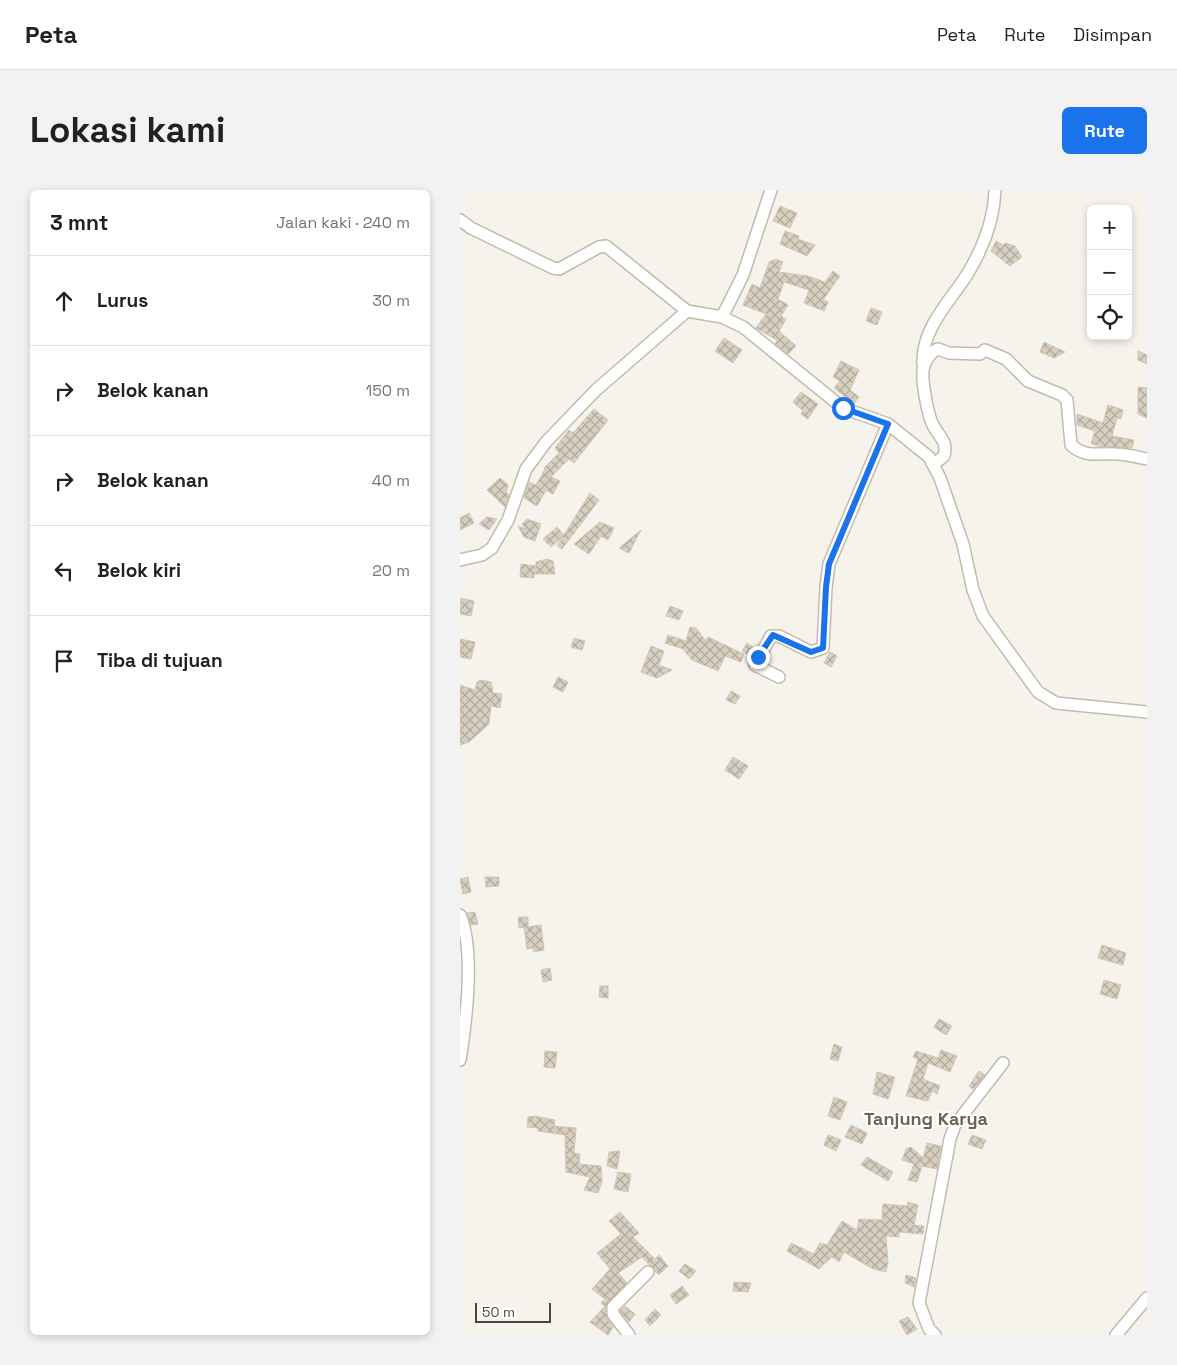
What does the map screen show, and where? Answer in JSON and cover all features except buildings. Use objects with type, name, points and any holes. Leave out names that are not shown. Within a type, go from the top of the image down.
[{"type":"street","points":[[722,317],[743,276],[771,190]]},
{"type":"street","points":[[934,464],[944,456],[945,448],[942,436],[932,423],[923,367],[923,351],[930,330],[968,273],[985,239],[994,212],[995,190]]},
{"type":"street","points":[[460,220],[471,228],[553,268],[560,268],[599,246],[606,246],[687,311],[722,317],[759,338],[843,408],[888,424],[922,450],[934,464],[963,544],[973,590],[983,616],[1038,692],[1056,703],[1147,712]]},
{"type":"street","points":[[460,560],[482,556],[492,548],[508,520],[526,470],[546,442],[596,390],[687,311]]},
{"type":"street","points":[[923,367],[929,355],[938,349],[956,354],[976,354],[985,350],[994,353],[1017,368],[1028,381],[1062,395],[1067,400],[1069,436],[1071,445],[1076,449],[1091,455],[1115,454],[1147,459]]},
{"type":"street","points":[[778,677],[754,665],[771,636],[776,635],[811,652],[823,648],[829,564],[888,424]]},
{"type":"street","points":[[460,915],[468,954],[466,1014],[460,1060]]},
{"type":"street","points":[[935,1335],[929,1329],[919,1303],[950,1139],[955,1124],[1003,1063]]},
{"type":"street","points":[[628,1335],[613,1314],[613,1307],[648,1272]]},
{"type":"street","points":[[1116,1335],[1147,1298]]},
{"type":"district","name":"Tanjung Karya","points":[[926,1119]]},
{"type":"route","points":[[758,657],[773,635],[779,636],[811,652],[823,648],[826,578],[829,564],[888,424],[843,408]]}]
